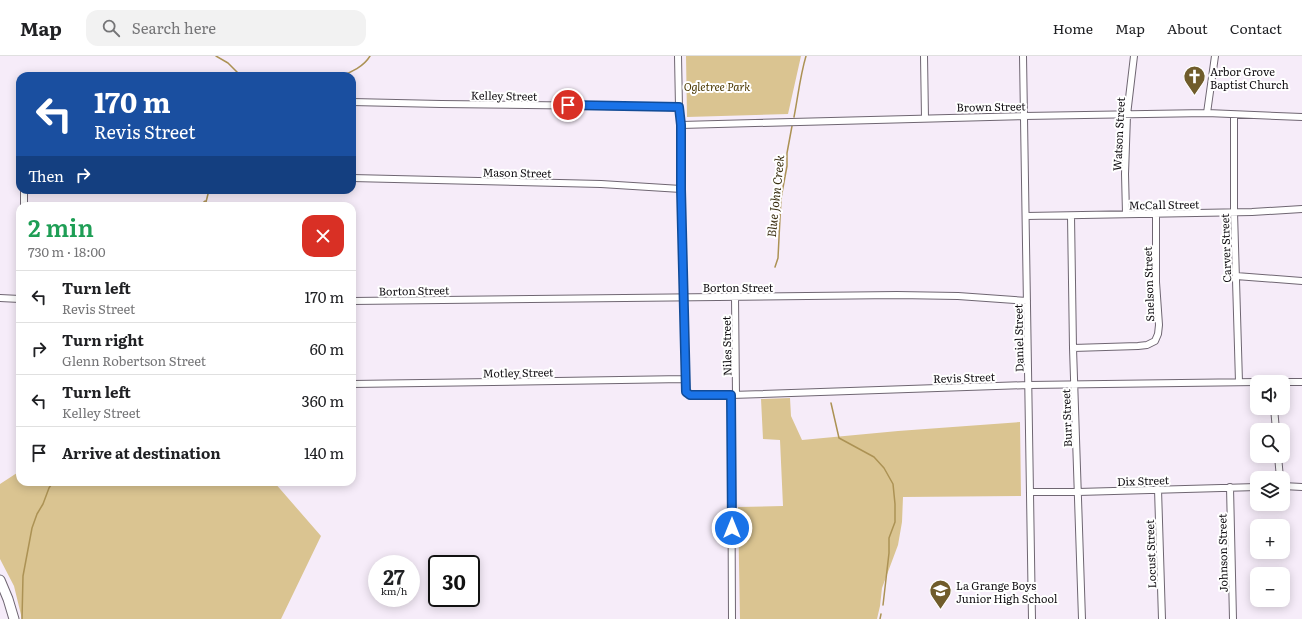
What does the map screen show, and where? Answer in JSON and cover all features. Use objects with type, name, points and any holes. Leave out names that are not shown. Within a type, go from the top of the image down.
[{"type":"street","points":[[678,56],[679,107],[681,125],[685,379]]},
{"type":"street","points":[[924,56],[925,118]]},
{"type":"street","name":"Daniel Street","points":[[1023,56],[1032,619]]},
{"type":"street","name":"Watson Street","points":[[1126,214],[1125,174],[1127,115],[1134,56]]},
{"type":"street","points":[[1207,113],[1215,56]]},
{"type":"street","name":"Kelley Street","points":[[356,102],[679,107]]},
{"type":"street","name":"Brown Street","points":[[681,125],[925,118],[1207,113],[1302,117]]},
{"type":"street","name":"Carver Street","points":[[1234,114],[1234,212],[1238,382]]},
{"type":"street","name":"Mason Street","points":[[356,178],[601,184],[681,189]]},
{"type":"street","name":"McCall Street","points":[[1026,216],[1156,214],[1302,209]]},
{"type":"street","name":"Snelson Street","points":[[1073,348],[1138,346],[1155,342],[1159,325],[1156,282],[1156,214]]},
{"type":"street","name":"Burr Street","points":[[1071,216],[1073,348],[1082,619]]},
{"type":"street","points":[[1236,276],[1302,281]]},
{"type":"street","name":"Borton Street","points":[[356,301],[904,295],[958,296],[1027,301]]},
{"type":"street","name":"Niles Street","points":[[732,619],[735,297]]},
{"type":"street","points":[[0,298],[16,299]]},
{"type":"street","name":"Revis Street","points":[[685,379],[686,392],[690,395],[734,395],[1028,385],[1250,382]]},
{"type":"street","name":"Motley Street","points":[[356,384],[685,379]]},
{"type":"street","points":[[1290,382],[1302,382]]},
{"type":"street","points":[[1290,486],[1302,486]]},
{"type":"street","name":"Johnson Street","points":[[1230,487],[1233,619]]},
{"type":"street","name":"Dix Street","points":[[1030,492],[1250,487]]},
{"type":"street","name":"Locust Street","points":[[1158,489],[1162,619]]},
{"type":"street","points":[[0,580],[14,619]]},
{"type":"green space","name":"Ogletree Park","points":[[686,56],[801,56],[788,114],[687,117]]},
{"type":"green space","points":[[790,398],[791,416],[802,440],[1020,422],[1021,496],[903,497],[902,522],[898,545],[882,588],[877,619],[740,619],[738,507],[783,506],[780,440],[763,439],[761,399]]},
{"type":"green space","points":[[16,474],[16,486],[277,486],[321,536],[281,619],[22,619],[14,586],[0,559],[0,484]]},
{"type":"waterway","points":[[216,56],[228,63],[237,72]]},
{"type":"waterway","points":[[350,72],[357,69],[370,56]]},
{"type":"waterway","name":"Blue John Creek","points":[[794,117],[806,56]]},
{"type":"waterway","name":"Blue John Creek","points":[[775,267],[778,258],[781,198],[792,126]]},
{"type":"waterway","points":[[206,202],[208,194]]},
{"type":"waterway","name":"Blue John Creek","points":[[831,403],[839,438],[874,457],[884,468],[893,484],[895,522],[889,538],[889,553],[883,605]]},
{"type":"waterway","points":[[22,619],[23,576],[32,528],[50,486]]},
{"type":"waterway","name":"Blue John Creek","points":[[880,619],[881,614]]},
{"type":"place","name":"Arbor Grove Baptist Church","points":[[1194,96]]},
{"type":"place","name":"La Grange Boys Junior High School","points":[[940,610]]},
{"type":"route","points":[[568,105],[679,107],[681,125],[686,392],[690,395],[731,395],[732,528]]}]
